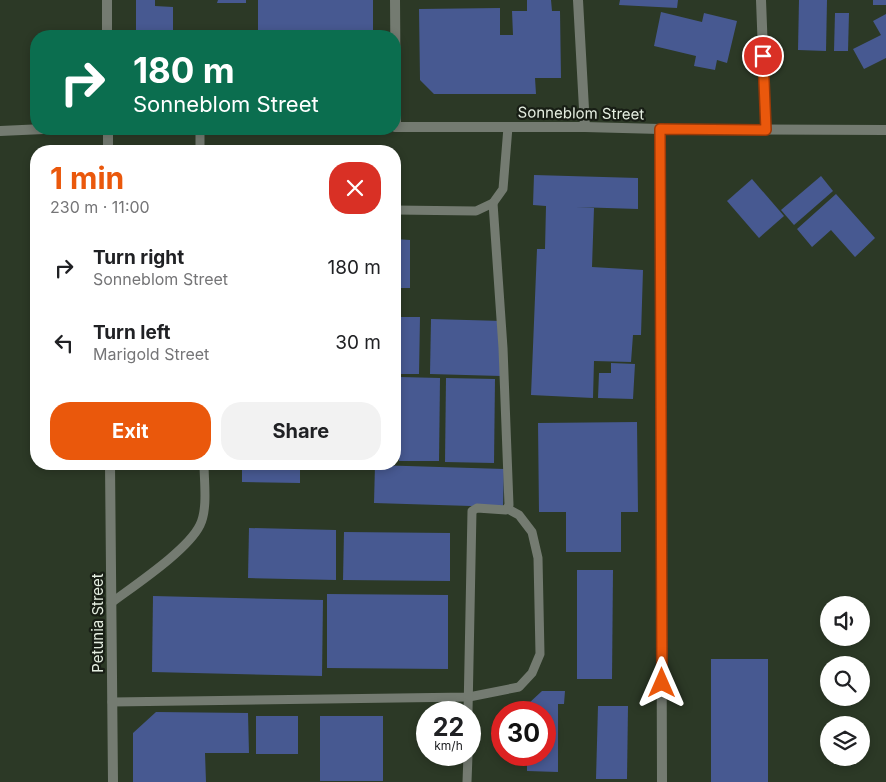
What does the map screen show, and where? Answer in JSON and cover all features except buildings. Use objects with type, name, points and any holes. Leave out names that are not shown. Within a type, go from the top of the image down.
[{"type":"street","points":[[107,0],[107,30]]},
{"type":"street","points":[[395,0],[395,30]]},
{"type":"street","points":[[578,0],[585,127]]},
{"type":"street","points":[[761,0],[766,130]]},
{"type":"street","name":"Sonneblom Street","points":[[401,128],[585,127],[886,130]]},
{"type":"street","points":[[660,129],[662,782]]},
{"type":"street","points":[[0,131],[30,130]]},
{"type":"street","name":"Petunia Street","points":[[110,470],[113,782]]},
{"type":"lane","points":[[401,210],[476,211],[493,203],[503,189],[508,127]]},
{"type":"lane","points":[[493,203],[502,348],[508,509]]},
{"type":"lane","points":[[111,603],[182,548],[192,537],[204,513],[204,470]]},
{"type":"lane","points":[[112,702],[469,697],[519,688],[532,674],[540,654],[538,558],[532,532],[519,515],[508,509],[477,508],[472,511],[469,697],[469,701]]},
{"type":"lane","points":[[467,782],[468,766]]},
{"type":"route","points":[[662,683],[660,129],[766,130],[763,56]]}]
